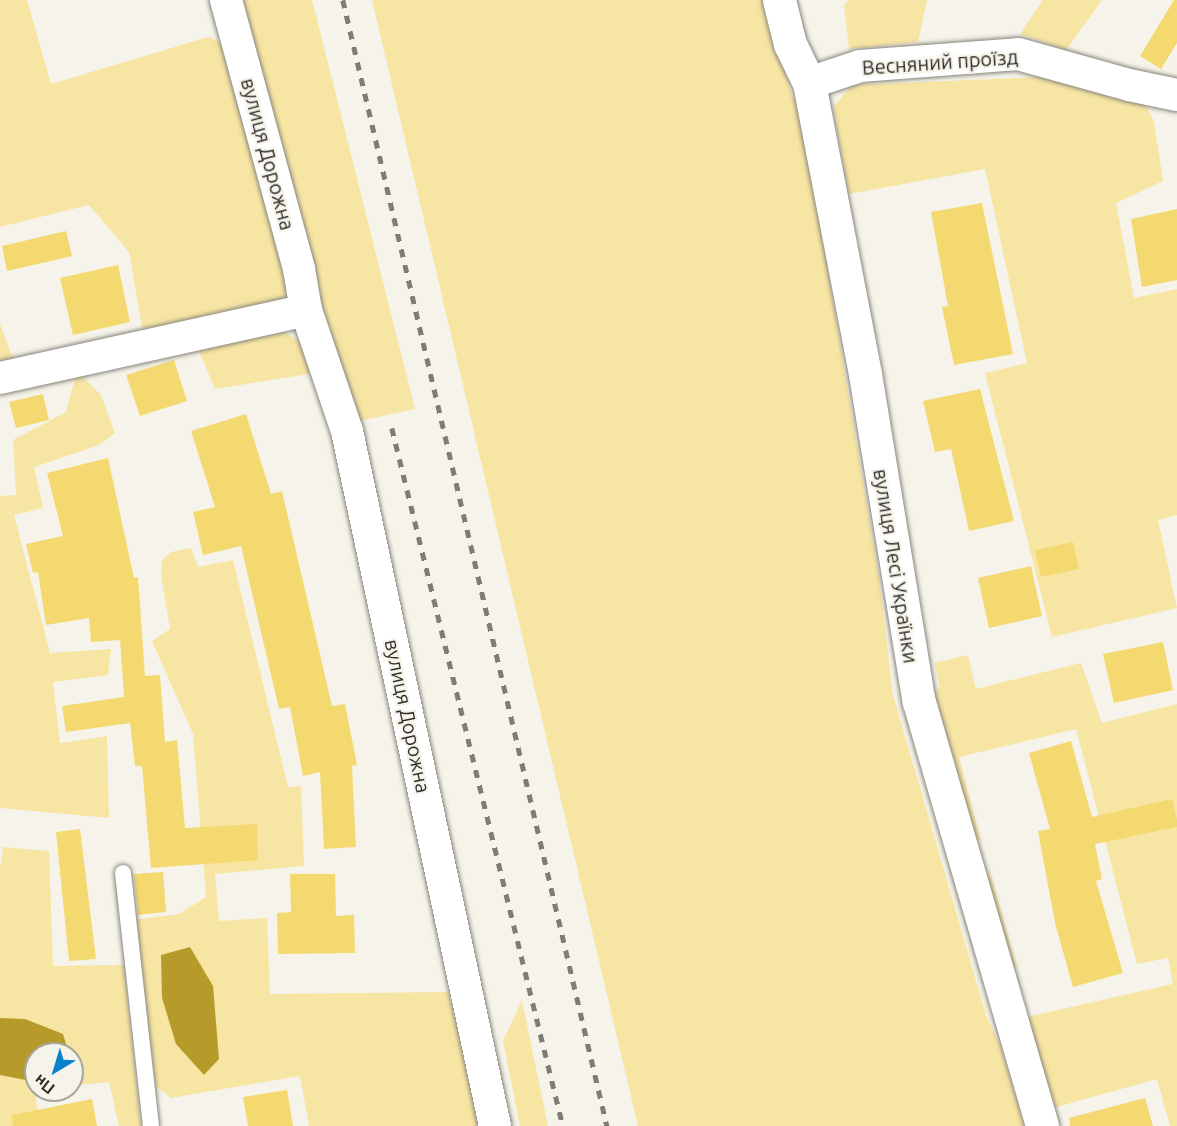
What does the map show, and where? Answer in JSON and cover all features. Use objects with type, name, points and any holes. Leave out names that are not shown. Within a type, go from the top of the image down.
[{"type":"street","name":"вулиця Дорожна","points":[[226,0],[299,269],[306,310],[347,431],[495,1126]]},
{"type":"street","name":"вулиця Лесі Українки","points":[[779,0],[790,44],[809,83],[865,374],[920,702],[1042,1126]]},
{"type":"street","name":"Весняний проїзд","points":[[809,83],[860,66],[1018,54],[1129,85],[1177,95]]},
{"type":"street","points":[[0,378],[306,310]]},
{"type":"lane","points":[[123,873],[151,1126]]},
{"type":"shaded area","points":[[0,0],[27,0],[51,84],[208,37],[232,47],[293,273],[284,297],[276,303],[143,333],[129,252],[89,205],[0,227]]},
{"type":"shaded area","points":[[238,0],[312,0],[415,409],[355,422],[316,302]]},
{"type":"shaded area","points":[[372,0],[766,0],[792,96],[801,110],[879,578],[893,695],[986,1015],[1002,1050],[1024,1126],[638,1126]]},
{"type":"shaded area","points":[[849,0],[927,0],[918,42],[849,49],[844,5]]},
{"type":"shaded area","points":[[1043,0],[1102,0],[1066,50],[1020,34]]},
{"type":"shaded area","points":[[1043,77],[1144,101],[1154,122],[1163,181],[1116,203],[1134,298],[1177,289],[1177,515],[1158,520],[1177,608],[1052,637],[985,373],[1027,363],[985,169],[849,194],[833,107],[852,85]]},
{"type":"shaded area","points":[[0,324],[16,366],[0,370]]},
{"type":"shaded area","points":[[281,330],[302,343],[315,373],[215,389],[196,344]]},
{"type":"shaded area","points":[[77,371],[101,395],[115,433],[99,445],[34,467],[43,508],[14,515],[50,653],[111,649],[108,675],[53,682],[60,743],[107,736],[109,818],[0,808],[0,496],[16,495],[13,440],[66,412]]},
{"type":"shaded area","points":[[191,548],[198,567],[233,560],[288,787],[301,786],[304,866],[215,874],[219,921],[267,918],[270,994],[448,992],[485,1126],[309,1126],[300,1076],[171,1098],[156,1086],[132,920],[179,914],[206,897],[193,734],[152,641],[170,629],[161,575],[162,560],[171,552]]},
{"type":"shaded area","points":[[968,655],[976,689],[1081,663],[1102,723],[1177,704],[1177,1126],[1170,1126],[1157,1079],[1053,1108],[1026,1022],[1031,1016],[1173,984],[1168,958],[1137,964],[1076,729],[959,757],[981,841],[969,836],[932,696],[940,687],[934,663]]},
{"type":"shaded area","points":[[3,847],[49,851],[53,966],[124,965],[141,1126],[119,1126],[109,1082],[84,1085],[84,1042],[24,1042],[24,1102],[36,1102],[40,1126],[0,1126],[0,867]]},
{"type":"shaded area","points":[[990,872],[1017,968],[1009,964],[985,878]]},
{"type":"shaded area","points":[[190,947],[213,986],[219,1059],[204,1075],[176,1044],[162,998],[161,955]]},
{"type":"shaded area","points":[[522,1000],[548,1126],[520,1126],[503,1041]]},
{"type":"shaded area","points":[[0,1018],[25,1019],[63,1034],[65,1042],[24,1042],[24,1080],[0,1075]]},
{"type":"building","points":[[1174,0],[1177,0],[1177,43],[1161,69],[1140,56]]},
{"type":"building","points":[[982,203],[1013,354],[954,365],[942,307],[948,306],[931,212]]},
{"type":"building","points":[[1177,209],[1177,280],[1142,287],[1131,219]]},
{"type":"building","points":[[66,231],[72,256],[7,271],[2,246]]},
{"type":"building","points":[[118,265],[130,322],[73,335],[60,278]]},
{"type":"building","points":[[174,360],[187,401],[140,416],[126,375]]},
{"type":"building","points":[[980,389],[1014,521],[969,531],[951,449],[935,452],[923,401]]},
{"type":"building","points":[[43,394],[49,420],[16,428],[9,402]]},
{"type":"building","points":[[246,414],[271,494],[282,491],[332,706],[345,704],[357,765],[352,766],[356,847],[324,849],[320,772],[303,776],[290,707],[279,709],[241,546],[203,555],[193,512],[215,507],[191,431]]},
{"type":"building","points":[[108,458],[134,578],[138,577],[145,676],[160,675],[165,742],[177,740],[185,828],[257,824],[258,860],[151,868],[142,766],[135,766],[130,723],[66,732],[62,706],[124,697],[120,640],[91,642],[89,618],[46,625],[38,572],[33,573],[26,544],[63,536],[47,473]]},
{"type":"building","points":[[1073,542],[1079,569],[1041,577],[1035,550]]},
{"type":"building","points":[[1031,566],[1042,616],[989,628],[978,578]]},
{"type":"building","points":[[1163,642],[1173,690],[1114,703],[1103,654]]},
{"type":"building","points":[[1071,741],[1092,817],[1172,799],[1177,820],[1177,827],[1095,844],[1102,879],[1096,881],[1123,973],[1073,987],[1055,923],[1038,831],[1050,829],[1029,753]]},
{"type":"building","points":[[80,829],[96,959],[69,961],[56,832]]},
{"type":"building","points":[[163,872],[166,912],[138,915],[134,874]]},
{"type":"building","points":[[290,874],[335,874],[336,916],[354,915],[355,953],[278,954],[277,913],[291,912]]},
{"type":"building","points":[[287,1090],[293,1126],[248,1126],[243,1097]]},
{"type":"building","points":[[1145,1098],[1153,1126],[1070,1126],[1069,1118]]},
{"type":"building","points":[[92,1099],[97,1126],[13,1126],[12,1115]]},
{"type":"railway","points":[[343,0],[607,1126]]},
{"type":"railway","points":[[392,428],[563,1126]]}]
